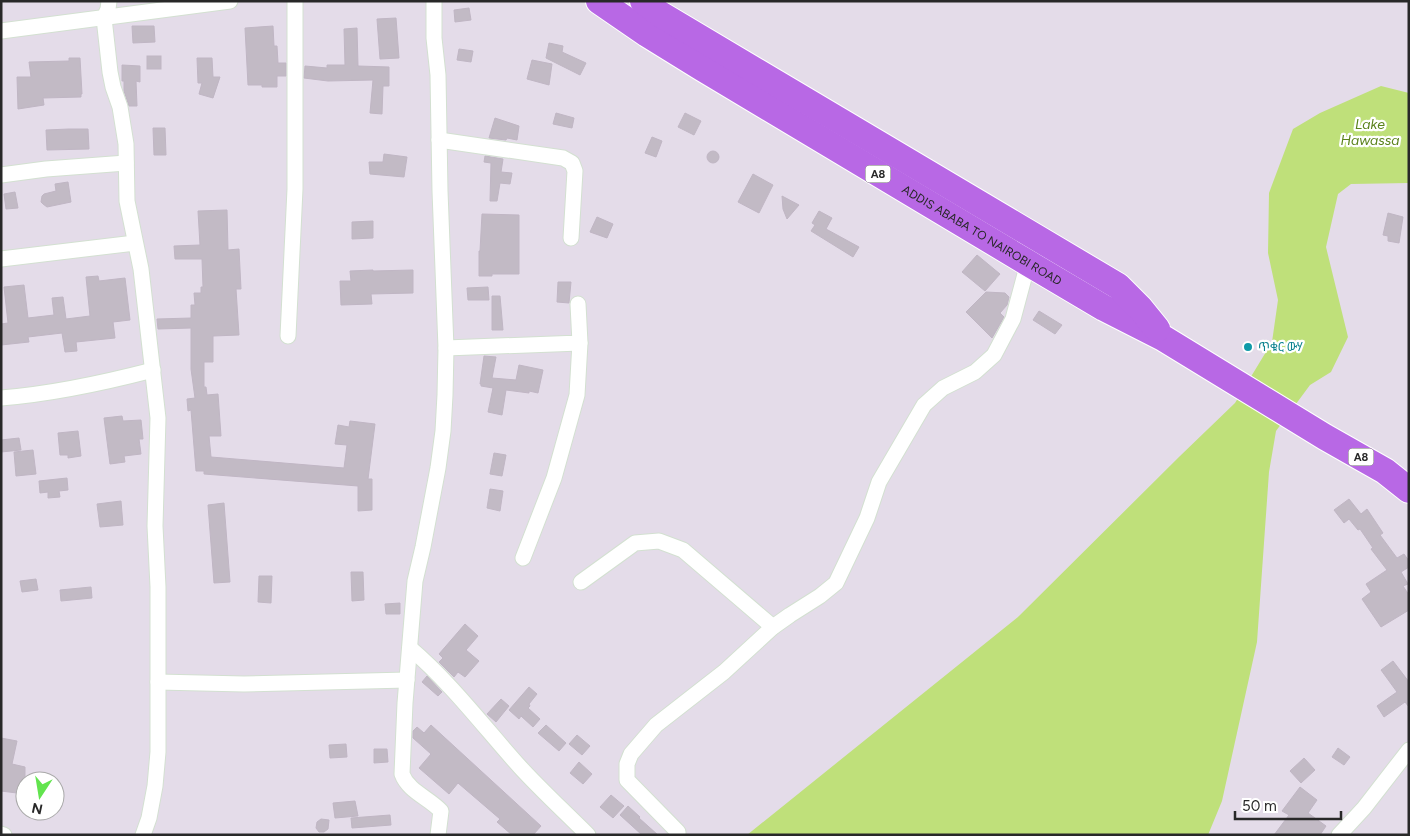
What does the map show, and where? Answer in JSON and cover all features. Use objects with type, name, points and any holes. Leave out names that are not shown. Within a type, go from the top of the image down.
[{"type":"highway","name":"ADDIS ABABA TO NAIROBI ROAD","points":[[599,1],[702,68],[1104,308],[1163,338],[1385,471],[1409,490]]},
{"type":"highway","name":"ADDIS ABABA TO NAIROBI ROAD","points":[[643,1],[660,14],[1118,286],[1140,308],[1163,338]]},
{"type":"street","points":[[109,1],[104,18],[110,72],[123,122],[126,144],[127,201],[141,269],[158,418],[155,526],[158,587],[158,752],[150,818],[143,835]]},
{"type":"street","points":[[1,31],[230,1]]},
{"type":"street","points":[[288,336],[295,189],[295,1]]},
{"type":"street","points":[[434,1],[446,348],[443,431],[423,547],[415,581],[402,774],[404,781],[409,786],[435,804],[441,811],[438,835]]},
{"type":"street","points":[[439,140],[563,158],[572,163],[575,171],[571,238]]},
{"type":"street","points":[[1,176],[46,169],[126,163]]},
{"type":"street","points":[[1,259],[135,243]]},
{"type":"street","points":[[678,835],[678,832],[627,780],[627,764],[631,754],[656,725],[724,672],[773,627],[836,583],[868,518],[879,482],[924,405],[943,388],[975,372],[994,354],[1013,318],[1028,263]]},
{"type":"street","points":[[523,558],[554,478],[577,395],[580,343],[578,304]]},
{"type":"street","points":[[446,348],[580,343]]},
{"type":"street","points":[[1,398],[66,390],[153,370]]},
{"type":"street","points":[[580,582],[635,543],[659,541],[683,550],[773,627]]},
{"type":"street","points":[[410,648],[475,715],[520,768],[588,835]]},
{"type":"street","points":[[158,682],[244,684],[407,680]]},
{"type":"street","points":[[1338,835],[1364,808],[1409,750]]},
{"type":"water","name":"Lake Hawassa","points":[[1381,86],[1409,93],[1409,183],[1351,184],[1338,194],[1326,247],[1348,337],[1331,372],[1310,385],[1276,431],[1269,472],[1257,642],[1222,801],[1208,835],[747,835],[1018,617],[1235,403],[1272,342],[1278,300],[1268,253],[1269,193],[1293,129],[1320,113]]},
{"type":"building","points":[[469,8],[471,20],[455,22],[454,10]]},
{"type":"building","points":[[396,18],[399,58],[380,59],[377,19]]},
{"type":"building","points":[[132,26],[154,26],[155,42],[133,43]]},
{"type":"building","points":[[273,26],[274,46],[277,46],[278,63],[286,63],[286,76],[277,76],[277,87],[248,85],[245,28]]},
{"type":"building","points":[[357,28],[358,66],[389,67],[389,86],[383,86],[382,114],[370,113],[373,80],[328,81],[304,78],[305,66],[327,68],[327,65],[345,65],[344,29]]},
{"type":"building","points":[[549,43],[563,46],[562,52],[586,63],[580,75],[546,58]]},
{"type":"building","points":[[459,49],[473,51],[471,62],[457,60]]},
{"type":"building","points":[[147,56],[161,56],[161,69],[147,69]]},
{"type":"building","points":[[69,58],[80,58],[81,97],[43,98],[44,105],[18,109],[17,77],[31,77],[29,62],[69,61]]},
{"type":"building","points":[[197,58],[212,58],[213,77],[220,77],[213,98],[199,94],[202,83],[198,83]]},
{"type":"building","points":[[532,60],[552,64],[549,85],[527,79]]},
{"type":"building","points":[[122,65],[140,66],[140,82],[136,81],[137,106],[129,106],[124,91],[124,81],[122,81]]},
{"type":"building","points":[[556,113],[574,118],[572,128],[553,124]]},
{"type":"building","points":[[685,113],[701,121],[694,135],[678,127]]},
{"type":"building","points":[[495,118],[519,126],[517,140],[489,138]]},
{"type":"building","points":[[153,128],[165,128],[166,155],[154,155]]},
{"type":"building","points":[[88,129],[89,149],[47,150],[46,130]]},
{"type":"building","points":[[652,137],[662,141],[656,157],[645,153]]},
{"type":"building","points":[[715,151],[718,152],[718,162],[711,163],[708,162],[707,155],[708,152]]},
{"type":"building","points":[[384,154],[407,157],[404,177],[370,174],[369,162],[383,162]]},
{"type":"building","points":[[485,156],[503,159],[501,172],[512,173],[510,184],[500,183],[497,201],[490,201],[491,163],[484,162]]},
{"type":"building","points":[[753,174],[773,185],[759,213],[738,202]]},
{"type":"building","points":[[68,182],[71,202],[47,207],[41,202],[44,194],[56,191],[55,184]]},
{"type":"building","points":[[15,192],[18,208],[6,209],[4,194]]},
{"type":"building","points":[[782,196],[799,205],[787,219],[783,209]]},
{"type":"building","points":[[227,210],[228,250],[239,249],[241,289],[236,289],[239,335],[213,336],[213,362],[204,362],[204,387],[206,387],[207,395],[218,394],[221,436],[209,436],[211,457],[344,468],[347,445],[335,444],[338,425],[349,427],[350,421],[375,424],[368,479],[372,479],[372,510],[358,511],[358,486],[204,474],[204,471],[196,471],[191,410],[188,411],[187,399],[195,398],[191,369],[191,328],[158,329],[157,319],[191,318],[191,305],[195,305],[194,293],[201,293],[201,287],[203,287],[202,259],[175,259],[174,246],[200,245],[198,211]]},
{"type":"building","points":[[819,211],[832,218],[826,229],[859,247],[853,257],[811,231],[815,225],[812,223]]},
{"type":"building","points":[[1388,213],[1403,217],[1399,243],[1388,241],[1388,236],[1383,235]]},
{"type":"building","points":[[482,214],[519,215],[519,274],[479,276]]},
{"type":"building","points":[[597,217],[613,224],[607,238],[590,232]]},
{"type":"building","points":[[373,221],[373,238],[352,239],[352,222]]},
{"type":"building","points":[[977,255],[1000,274],[985,291],[962,272]]},
{"type":"building","points":[[413,270],[413,293],[371,294],[372,304],[341,305],[340,281],[351,281],[350,271]]},
{"type":"building","points":[[98,276],[99,281],[125,278],[130,320],[113,322],[115,338],[76,342],[77,351],[65,352],[62,333],[28,337],[29,342],[1,345],[1,324],[8,323],[4,287],[24,285],[28,318],[54,315],[52,298],[63,297],[66,319],[90,316],[86,277]]},
{"type":"building","points":[[558,282],[571,282],[569,303],[557,302]]},
{"type":"building","points":[[488,287],[489,300],[468,300],[467,288]]},
{"type":"building","points":[[986,292],[1005,293],[1009,297],[1007,305],[1000,313],[1004,317],[992,338],[966,312]]},
{"type":"building","points":[[492,296],[500,296],[503,330],[492,330]]},
{"type":"building","points":[[1039,311],[1062,325],[1055,334],[1033,320]]},
{"type":"building","points":[[484,356],[496,357],[492,378],[516,380],[519,365],[543,370],[538,393],[506,390],[502,415],[488,412],[493,388],[481,386],[480,384]]},
{"type":"building","points":[[122,416],[123,421],[141,420],[143,439],[139,439],[141,454],[124,456],[125,462],[110,464],[104,418]]},
{"type":"building","points":[[78,431],[81,456],[68,458],[68,455],[60,455],[58,433]]},
{"type":"building","points":[[19,438],[21,450],[1,452],[1,440]]},
{"type":"building","points":[[33,450],[36,474],[16,476],[14,452]]},
{"type":"building","points":[[494,453],[506,455],[502,476],[490,474]]},
{"type":"building","points":[[67,478],[68,490],[59,491],[60,497],[48,498],[48,492],[40,493],[39,481]]},
{"type":"building","points":[[490,489],[503,491],[500,511],[487,508]]},
{"type":"building","points":[[1349,499],[1361,514],[1367,509],[1383,533],[1380,535],[1397,558],[1404,554],[1409,561],[1409,567],[1401,572],[1408,584],[1403,586],[1409,595],[1409,610],[1381,627],[1362,599],[1371,592],[1366,584],[1387,570],[1371,549],[1373,548],[1360,529],[1358,530],[1349,519],[1344,523],[1334,510]]},
{"type":"building","points":[[121,501],[123,525],[100,527],[97,504]]},
{"type":"building","points":[[224,503],[230,582],[214,583],[208,505]]},
{"type":"building","points":[[351,572],[363,572],[364,600],[352,601]]},
{"type":"building","points":[[259,576],[272,576],[271,603],[258,602]]},
{"type":"building","points":[[36,579],[38,590],[22,592],[20,581]]},
{"type":"building","points":[[91,587],[92,598],[61,601],[60,590]]},
{"type":"building","points":[[400,603],[400,614],[386,614],[385,604]]},
{"type":"building","points":[[465,624],[478,636],[466,650],[479,661],[465,677],[458,672],[454,677],[439,662],[443,658],[439,654]]},
{"type":"building","points":[[1393,661],[1409,682],[1409,707],[1405,702],[1384,717],[1377,706],[1397,692],[1381,670]]},
{"type":"building","points":[[427,676],[442,692],[438,696],[422,682]]},
{"type":"building","points":[[529,687],[537,694],[528,708],[540,719],[533,727],[521,716],[519,719],[509,710]]},
{"type":"building","points":[[501,699],[509,706],[496,722],[487,714]]},
{"type":"building","points":[[431,725],[541,826],[533,835],[512,835],[497,822],[500,819],[458,783],[449,794],[419,768],[431,754],[413,738],[413,731],[417,727],[424,733]]},
{"type":"building","points":[[546,725],[566,743],[559,751],[538,733]]},
{"type":"building","points":[[577,735],[590,746],[582,755],[569,744]]},
{"type":"building","points":[[1,738],[17,741],[12,764],[25,767],[25,771],[15,771],[15,793],[1,791]]},
{"type":"building","points":[[346,744],[347,757],[330,758],[329,745]]},
{"type":"building","points":[[1338,748],[1350,757],[1344,765],[1332,757]]},
{"type":"building","points":[[374,749],[387,749],[388,762],[374,763]]},
{"type":"building","points":[[1304,758],[1315,770],[1301,783],[1290,771]]},
{"type":"building","points":[[579,762],[592,774],[583,784],[570,773]]},
{"type":"building","points":[[1300,787],[1317,800],[1308,813],[1326,826],[1320,835],[1274,835],[1289,815],[1282,811]]},
{"type":"building","points":[[611,795],[624,806],[613,818],[600,807]]},
{"type":"building","points":[[355,801],[358,816],[335,818],[333,803]]},
{"type":"building","points":[[628,806],[658,835],[642,835],[620,815]]},
{"type":"building","points":[[390,815],[391,825],[352,828],[351,818]]},
{"type":"building","points":[[321,819],[329,820],[328,829],[324,832],[319,832],[316,828],[317,822]]},
{"type":"place","name":"ጥቁር ውሃ","points":[[1248,347]]}]
